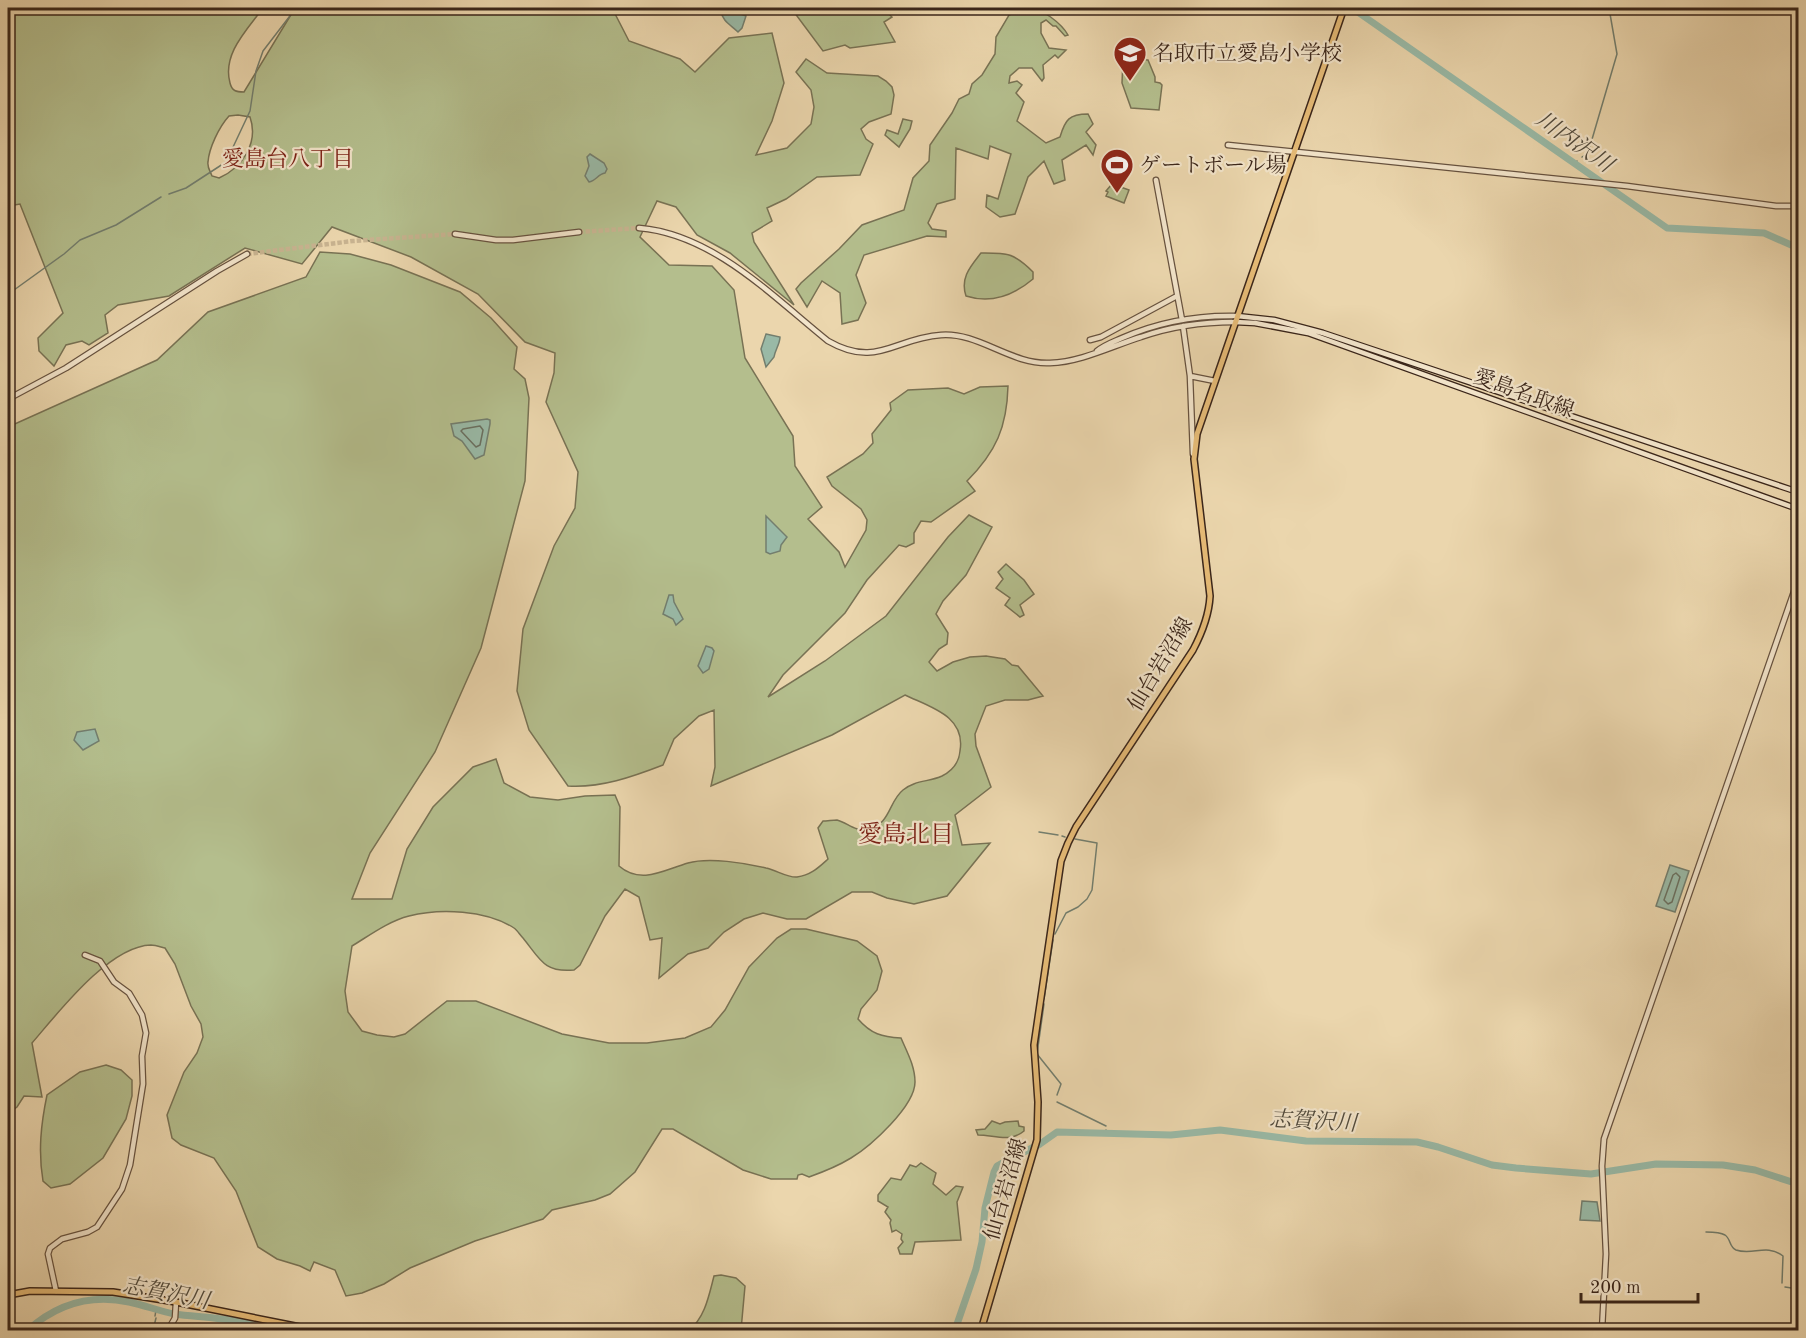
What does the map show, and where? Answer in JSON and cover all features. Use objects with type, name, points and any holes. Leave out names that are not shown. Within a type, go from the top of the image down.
[{"type":"main road","name":"仙台岩沼線","points":[[981,1330],[1035,1150],[1038,1130],[1034,1045],[1049,934],[1063,855],[1076,827],[1193,650],[1204,626],[1209,610],[1209,580],[1194,459],[1197,434],[1344,8]]},
{"type":"main road","points":[[8,1295],[30,1291],[114,1292],[300,1327],[381,1330]]},
{"type":"street","points":[[1228,145],[1613,184],[1770,205],[1798,206]]},
{"type":"street","points":[[1156,180],[1190,376],[1194,459]]},
{"type":"street","points":[[639,228],[666,232],[711,250],[736,267],[828,341],[851,352],[874,353],[929,337],[946,335],[963,338],[1024,361],[1064,362],[1095,353],[1101,347],[1132,333],[1182,323],[1236,319]]},
{"type":"street","points":[[455,234],[513,240],[579,232]]},
{"type":"street","points":[[8,399],[66,368],[247,254]]},
{"type":"street","points":[[1090,340],[1101,337],[1177,296]]},
{"type":"street","name":"愛島名取線","points":[[1236,319],[1274,320],[1323,333],[1798,492]]},
{"type":"street","name":"愛島名取線","points":[[1236,319],[1286,328],[1318,337],[1798,508]]},
{"type":"street","points":[[1190,376],[1215,381]]},
{"type":"street","points":[[1602,1330],[1606,1254],[1602,1177],[1604,1138],[1798,580]]},
{"type":"street","points":[[56,1291],[48,1254],[50,1248],[62,1239],[98,1227],[122,1189],[130,1165],[143,1084],[142,1056],[146,1033],[142,1015],[129,993],[114,982],[100,961],[85,955]]},
{"type":"street","points":[[168,1330],[175,1318],[176,1305]]},
{"type":"shaded area","points":[[8,8],[263,8],[243,34],[230,62],[228,72],[231,86],[241,92],[244,92],[295,8],[612,8],[629,41],[680,59],[695,72],[729,38],[772,33],[784,83],[772,121],[756,155],[787,148],[811,124],[814,107],[811,90],[796,72],[806,59],[827,73],[878,76],[892,87],[894,95],[891,114],[869,122],[861,129],[866,139],[873,144],[860,175],[817,177],[786,199],[767,208],[772,221],[752,233],[754,242],[794,305],[730,253],[697,235],[676,207],[657,201],[640,237],[669,265],[712,266],[734,290],[745,358],[793,436],[795,466],[822,507],[808,519],[839,552],[845,567],[866,530],[867,520],[861,509],[832,486],[827,477],[863,454],[873,443],[872,434],[891,410],[890,403],[908,390],[948,388],[964,394],[980,387],[1008,386],[1005,414],[998,438],[986,460],[967,481],[975,491],[931,522],[921,521],[914,533],[914,543],[906,547],[899,545],[867,580],[845,613],[783,675],[768,697],[825,661],[886,616],[948,537],[969,515],[992,527],[966,575],[943,601],[936,614],[948,633],[947,644],[939,649],[929,662],[937,671],[953,662],[970,657],[986,656],[1005,659],[1012,665],[1018,666],[1043,696],[1028,700],[1005,700],[986,706],[975,734],[976,746],[991,787],[955,815],[962,845],[990,843],[947,896],[914,904],[872,892],[852,892],[806,919],[787,919],[763,913],[744,919],[724,932],[708,948],[688,954],[659,978],[662,938],[650,940],[639,897],[625,889],[605,916],[580,965],[574,970],[549,967],[515,929],[490,917],[463,912],[421,913],[387,925],[352,946],[345,991],[348,1012],[362,1031],[377,1035],[394,1037],[405,1034],[447,1001],[476,1001],[562,1034],[609,1043],[647,1043],[685,1038],[711,1027],[725,1010],[749,967],[777,938],[791,929],[806,929],[857,941],[877,956],[882,971],[877,990],[861,1009],[858,1019],[877,1034],[901,1038],[915,1076],[913,1092],[908,1102],[880,1135],[851,1158],[825,1171],[809,1177],[798,1175],[797,1179],[771,1179],[743,1170],[673,1129],[662,1129],[635,1172],[610,1194],[552,1210],[543,1219],[475,1241],[410,1268],[384,1284],[362,1293],[346,1296],[335,1270],[314,1262],[310,1271],[277,1259],[258,1247],[236,1191],[214,1158],[181,1145],[172,1138],[167,1115],[184,1072],[197,1053],[203,1037],[201,1024],[191,1006],[175,964],[165,948],[151,945],[135,948],[102,969],[70,999],[32,1043],[42,1097],[24,1096],[13,1110],[11,1132],[8,1137],[8,811],[11,806],[8,805],[8,427],[157,360],[208,312],[306,277],[320,252],[350,254],[391,265],[460,292],[491,318],[517,347],[514,369],[525,379],[529,398],[525,481],[481,648],[435,752],[370,853],[352,899],[392,899],[407,849],[433,807],[473,767],[496,759],[504,783],[530,797],[558,800],[615,795],[620,807],[619,866],[627,872],[636,875],[653,874],[697,861],[716,861],[757,866],[797,877],[810,873],[828,859],[818,828],[823,821],[837,820],[863,830],[875,827],[885,818],[903,790],[912,784],[942,776],[952,769],[959,755],[960,739],[952,721],[944,714],[905,695],[832,735],[711,786],[715,767],[714,710],[699,716],[674,739],[663,765],[604,783],[568,786],[529,730],[517,691],[523,629],[554,546],[575,508],[578,472],[546,402],[554,373],[555,353],[525,342],[478,294],[411,257],[332,227],[302,264],[245,248],[169,296],[118,305],[105,315],[108,333],[89,345],[82,341],[66,345],[54,366],[39,351],[38,338],[63,313],[20,204],[8,206]],"holes":[[[229,116],[250,117],[252,136],[246,154],[227,174],[219,178],[212,176],[208,166],[209,156],[212,144],[222,126]]]},
{"type":"shaded area","points":[[791,8],[883,8],[892,17],[884,22],[895,42],[850,48],[845,45],[823,51]]},
{"type":"shaded area","points":[[1028,8],[1039,10],[1051,17],[1068,35],[1065,36],[1056,26],[1046,20],[1041,23],[1041,33],[1049,48],[1066,50],[1058,58],[1055,55],[1043,65],[1044,78],[1042,81],[1032,68],[1019,68],[1010,76],[1009,83],[1017,81],[1022,85],[1016,93],[1024,102],[1017,121],[1046,143],[1060,137],[1069,119],[1076,115],[1088,114],[1093,124],[1086,132],[1096,145],[1093,155],[1086,145],[1062,160],[1065,180],[1054,184],[1044,161],[1028,177],[1015,214],[1000,217],[986,207],[987,195],[998,199],[1011,154],[990,146],[988,159],[956,148],[955,199],[937,204],[928,223],[932,229],[946,231],[946,237],[927,236],[864,255],[856,275],[866,303],[858,320],[842,324],[840,293],[822,281],[807,307],[796,289],[801,283],[862,225],[904,210],[913,178],[929,161],[930,145],[959,99],[969,94],[972,84],[982,75],[995,54],[996,37],[1009,15]]},
{"type":"shaded area","points":[[1123,59],[1148,60],[1155,82],[1162,85],[1159,110],[1131,108],[1122,83]]},
{"type":"shaded area","points":[[903,119],[912,121],[899,147],[885,135],[887,130],[898,134]]},
{"type":"shaded area","name":"ゲートボール場","points":[[1112,184],[1129,190],[1124,203],[1106,196],[1108,192],[1106,191]]},
{"type":"shaded area","points":[[981,253],[1014,257],[1033,272],[1033,279],[1010,294],[984,299],[966,296],[965,278]]},
{"type":"shaded area","points":[[1006,564],[1024,580],[1034,594],[1020,605],[1024,615],[1020,617],[1005,605],[1010,598],[996,588],[1003,579],[998,572]]},
{"type":"shaded area","points":[[106,1065],[121,1070],[132,1080],[132,1096],[126,1119],[103,1158],[70,1184],[51,1188],[43,1181],[40,1148],[47,1095],[80,1072]]},
{"type":"shaded area","points":[[992,1121],[1000,1124],[1018,1121],[1019,1126],[1024,1127],[1024,1131],[1008,1138],[978,1135],[976,1130],[985,1129]]},
{"type":"shaded area","points":[[921,1163],[936,1173],[933,1184],[946,1195],[956,1186],[963,1187],[957,1202],[961,1240],[915,1242],[912,1254],[900,1254],[898,1248],[903,1242],[902,1234],[896,1230],[892,1232],[891,1220],[885,1212],[888,1207],[878,1201],[878,1195],[891,1178],[901,1180],[910,1165],[916,1167]]},
{"type":"shaded area","points":[[714,1276],[736,1278],[745,1286],[741,1330],[689,1330],[703,1313]]},
{"type":"water","points":[[728,9],[746,16],[738,32],[722,14],[721,11]]},
{"type":"water","points":[[590,154],[604,163],[607,169],[605,173],[589,182],[585,176],[589,166],[587,157]]},
{"type":"water","points":[[766,334],[780,337],[774,357],[766,367],[761,349]]},
{"type":"water","points":[[490,420],[490,424],[484,455],[475,459],[462,441],[454,436],[451,424]]},
{"type":"water","points":[[766,516],[787,537],[780,551],[770,554],[766,552]]},
{"type":"water","points":[[669,595],[673,595],[683,619],[676,625],[673,619],[663,614]]},
{"type":"water","points":[[706,646],[714,651],[709,669],[703,673],[698,666]]},
{"type":"water","points":[[95,729],[99,741],[83,750],[74,740],[77,732]]},
{"type":"water","points":[[1670,865],[1689,871],[1675,912],[1656,906]]},
{"type":"water","points":[[1582,1201],[1597,1202],[1600,1221],[1580,1220]]},
{"type":"waterway","points":[[169,194],[186,188],[226,162],[250,111],[256,71],[263,51],[296,8]]},
{"type":"waterway","name":"川内沢川","points":[[1352,8],[1667,228],[1764,233],[1798,248]]},
{"type":"waterway","points":[[1582,157],[1588,153],[1617,54],[1609,8]]},
{"type":"waterway","name":"川内沢川","points":[[1574,164],[1577,161]]},
{"type":"waterway","points":[[14,290],[80,240],[116,225],[161,197]]},
{"type":"waterway","points":[[1039,832],[1058,835]]},
{"type":"waterway","points":[[1055,934],[1066,913],[1078,907],[1087,899],[1092,890],[1097,843],[1075,839]]},
{"type":"waterway","points":[[1044,999],[1053,940]]},
{"type":"waterway","points":[[1044,1004],[1037,1054],[1061,1084],[1057,1095]]},
{"type":"waterway","points":[[1057,1102],[1106,1126]]},
{"type":"waterway","name":"志賀沢川","points":[[955,1330],[976,1269],[982,1242],[985,1208],[997,1166],[1040,1144],[1057,1132],[1171,1135],[1220,1130],[1306,1141],[1417,1142],[1492,1165],[1516,1168],[1591,1174],[1656,1164],[1723,1165],[1755,1170],[1798,1184]]},
{"type":"waterway","points":[[1706,1232],[1725,1235],[1736,1250],[1748,1252],[1771,1250],[1783,1256],[1782,1283]]},
{"type":"waterway","points":[[1785,1287],[1798,1289]]},
{"type":"waterway","name":"志賀沢川","points":[[28,1330],[63,1308],[75,1303],[101,1299],[129,1302],[174,1314],[234,1321],[269,1330]]},
{"type":"waterway","name":"志賀沢川","points":[[155,1316],[156,1310]]},
{"type":"waterway","points":[[153,1330],[156,1318]]},
{"type":"tunnel","points":[[579,232],[639,228]]},
{"type":"tunnel","points":[[247,254],[353,241],[455,234]]},
{"type":"place","name":"名取市立愛島小学校","points":[[1130,82]]},
{"type":"place","name":"ゲートボール場","points":[[1117,194]]},
{"type":"district","name":"愛島台八丁目","points":[[288,158]]},
{"type":"district","name":"愛島北目","points":[[906,834]]}]
